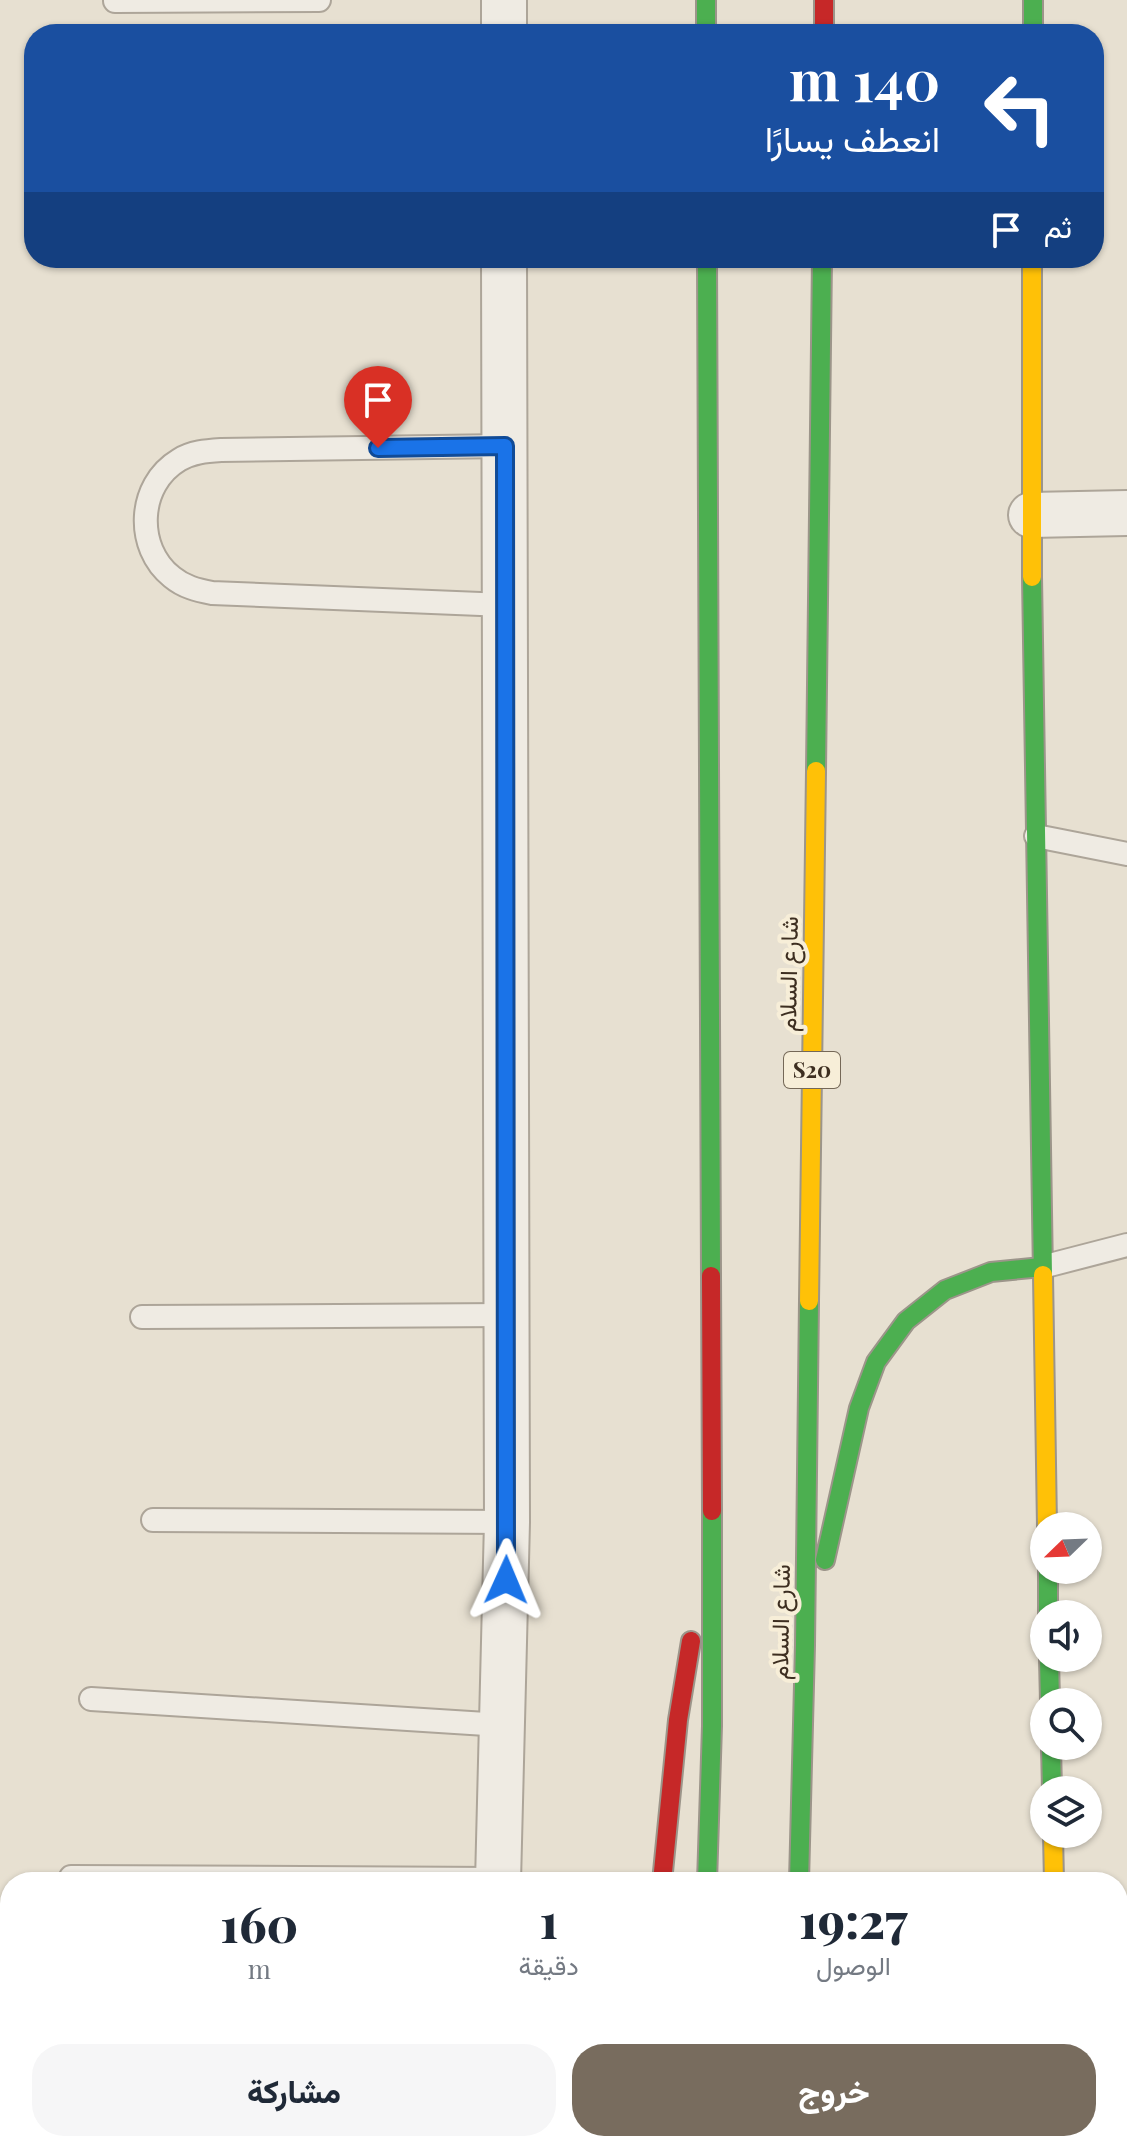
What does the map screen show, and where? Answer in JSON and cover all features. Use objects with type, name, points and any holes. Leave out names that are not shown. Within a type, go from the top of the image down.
[{"type":"main road","points":[[706,0],[706,24]]},
{"type":"main road","points":[[824,0],[824,24]]},
{"type":"main road","points":[[1033,0],[1033,24]]},
{"type":"main road","points":[[707,268],[712,1574],[707,1872]]},
{"type":"main road","name":"شارع السلام","points":[[799,1872],[805,1645],[822,268]]},
{"type":"main road","points":[[1032,268],[1031,515],[1047,1512]]},
{"type":"main road","points":[[805,1645],[859,1408],[876,1362],[906,1321],[945,1290],[991,1272],[1042,1267]]},
{"type":"main road","points":[[663,1872],[683,1682],[690,1645],[712,1574]]},
{"type":"main road","points":[[1053,1848],[1054,1872]]},
{"type":"street","points":[[504,0],[504,24]]},
{"type":"street","points":[[498,1872],[507,1522],[504,268]]},
{"type":"street","points":[[1031,515],[1127,513]]},
{"type":"lane","points":[[115,1],[319,0]]},
{"type":"lane","points":[[505,446],[198,452],[178,461],[161,476],[150,495],[145,517],[147,540],[156,560],[171,577],[190,589],[212,593],[505,605]]},
{"type":"lane","points":[[1036,836],[1127,854]]},
{"type":"lane","points":[[1042,1267],[1127,1245]]},
{"type":"lane","points":[[142,1317],[507,1315]]},
{"type":"lane","points":[[153,1520],[507,1522]]},
{"type":"lane","points":[[91,1699],[502,1725]]},
{"type":"traffic: fast","points":[[706,0],[706,24]]},
{"type":"traffic: fast","points":[[1033,0],[1033,24]]},
{"type":"traffic: fast","points":[[707,268],[711,1276]]},
{"type":"traffic: fast","points":[[816,771],[822,268]]},
{"type":"traffic: fast","points":[[1032,577],[1043,1275]]},
{"type":"traffic: fast","points":[[825,1560],[859,1408],[876,1362],[906,1321],[945,1290],[991,1272],[1042,1267]]},
{"type":"traffic: fast","points":[[799,1872],[809,1301]]},
{"type":"traffic: fast","points":[[707,1872],[712,1726],[712,1511]]},
{"type":"traffic: fast","points":[[1048,1584],[1048,1600]]},
{"type":"traffic: fast","points":[[1049,1672],[1050,1688]]},
{"type":"traffic: fast","points":[[1051,1760],[1052,1776]]},
{"type":"traffic: slow","points":[[1032,268],[1032,577]]},
{"type":"traffic: slow","points":[[809,1301],[816,771]]},
{"type":"traffic: slow","points":[[1043,1275],[1047,1512]]},
{"type":"traffic: slow","points":[[1053,1848],[1054,1872]]},
{"type":"traffic: jam","points":[[824,0],[824,24]]},
{"type":"traffic: jam","points":[[711,1276],[712,1511]]},
{"type":"traffic: jam","points":[[663,1872],[678,1720],[691,1641]]},
{"type":"route","points":[[378,448],[505,446],[506,1580]]}]
